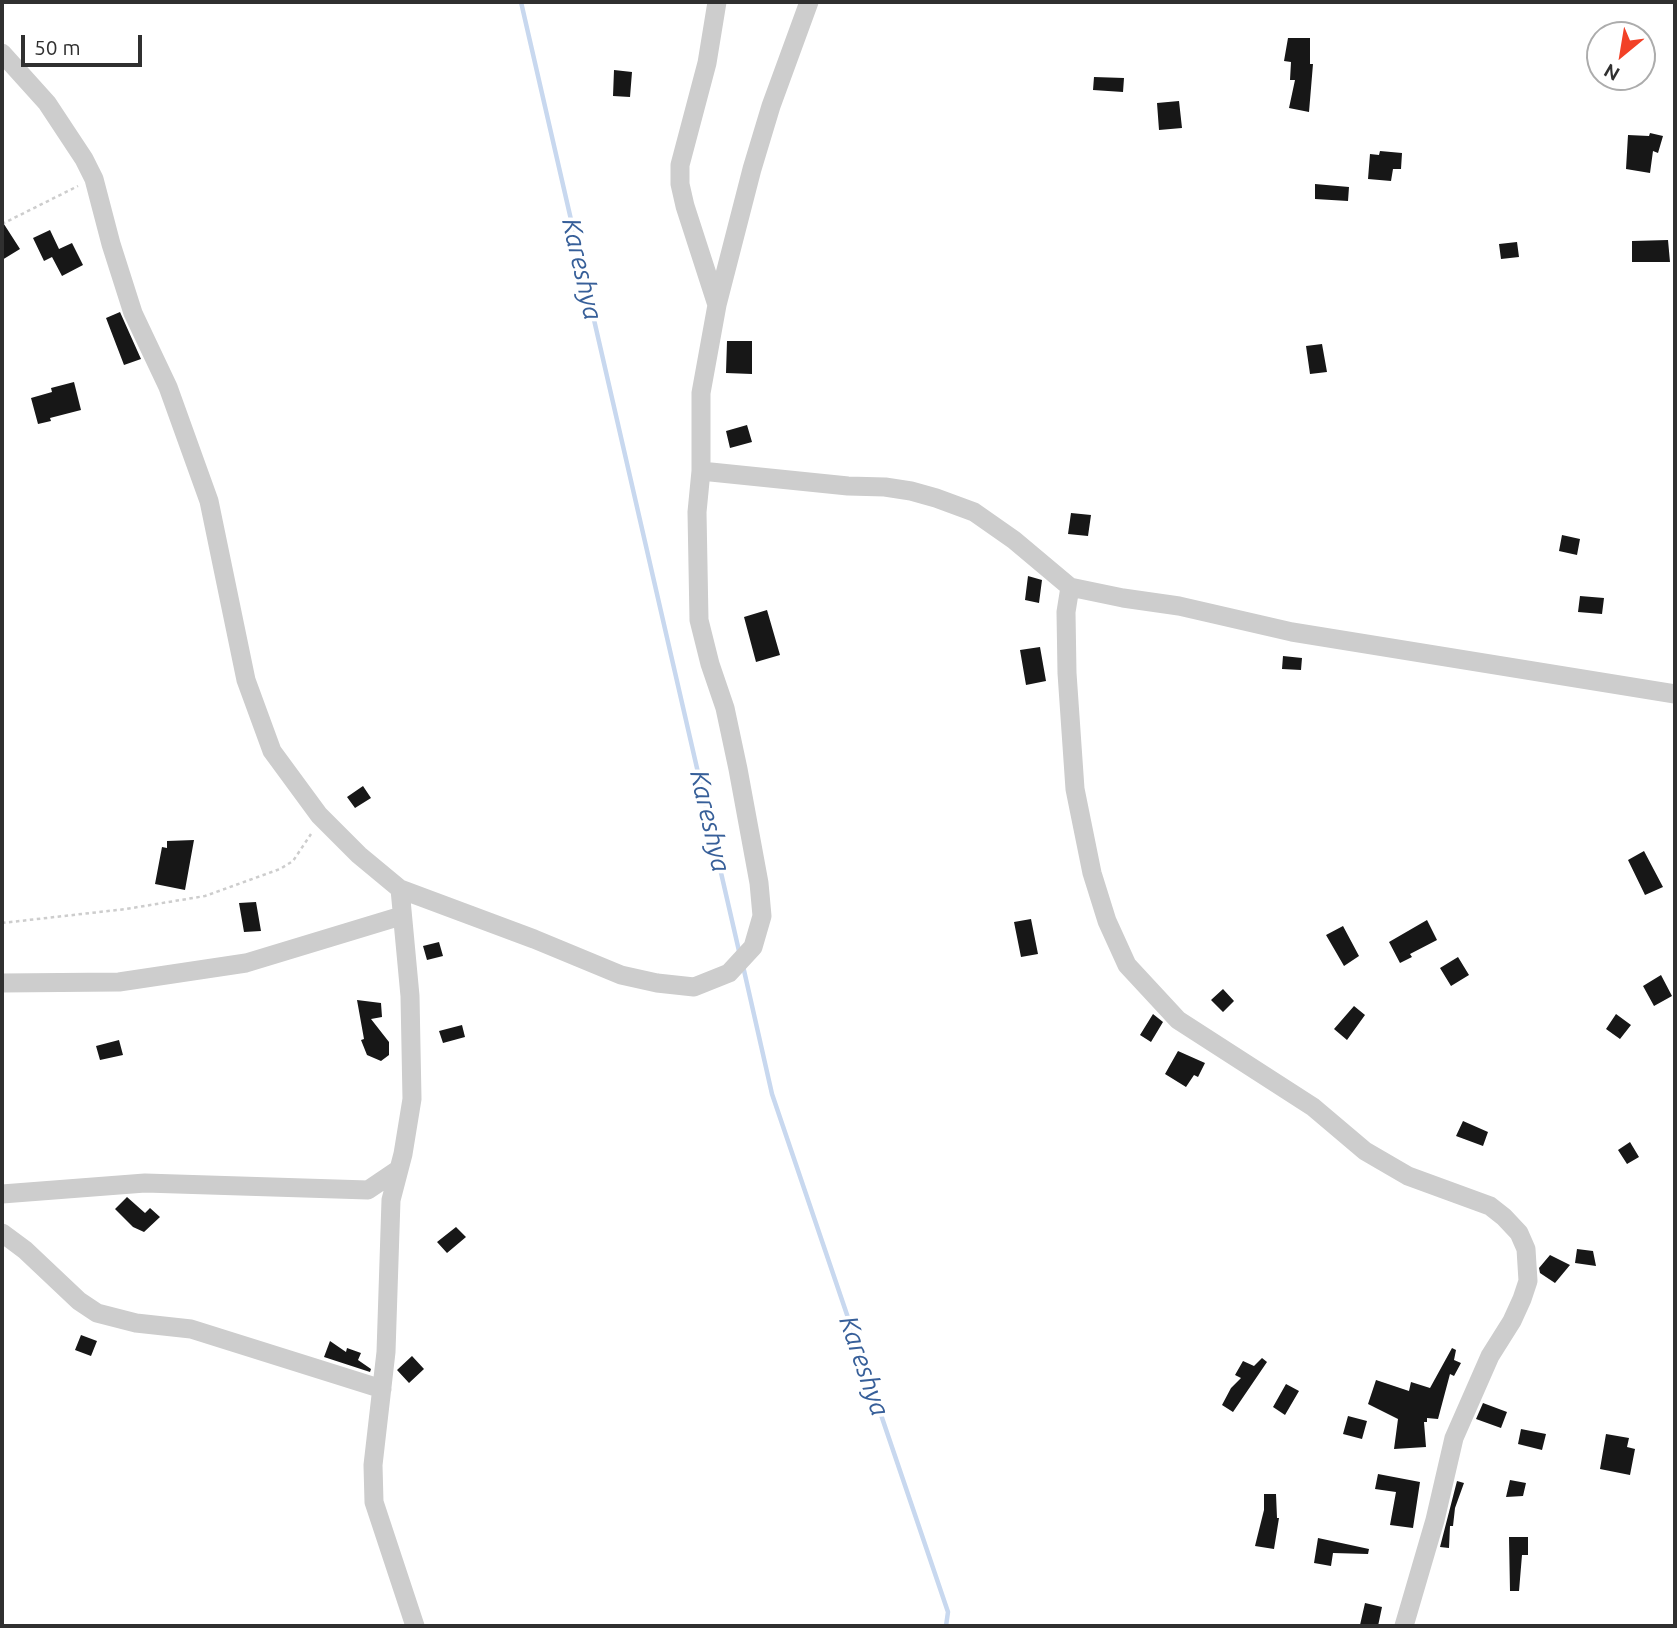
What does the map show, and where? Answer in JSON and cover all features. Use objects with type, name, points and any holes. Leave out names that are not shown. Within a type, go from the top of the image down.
[{"type":"street","points":[[717,2],[706,63],[681,165],[680,184],[717,305]]},
{"type":"street","points":[[2,53],[47,103],[94,179],[133,313],[168,387],[209,501],[246,680],[272,751],[319,814],[359,855],[400,889],[621,975],[694,987],[729,973],[753,947],[762,916],[760,883],[725,708],[699,620],[697,512],[701,471],[701,393],[717,305],[767,119],[809,2]]},
{"type":"street","points":[[701,471],[848,486],[886,487],[936,498],[974,512],[1014,540],[1070,587],[1179,606],[1292,632],[1675,694]]},
{"type":"street","points":[[1070,587],[1066,635],[1075,789],[1092,873],[1107,921],[1127,965],[1178,1020],[1313,1107],[1365,1152],[1408,1176],[1490,1206],[1519,1234],[1525,1250],[1528,1281],[1512,1321],[1490,1356],[1454,1438],[1435,1520],[1404,1626]]},
{"type":"street","points":[[400,889],[410,996],[412,1100],[391,1200],[386,1352],[373,1465],[374,1502],[415,1626]]},
{"type":"street","points":[[2,983],[119,982],[246,963],[401,916]]},
{"type":"street","points":[[2,1194],[145,1183],[369,1190],[399,1169]]},
{"type":"street","points":[[2,1233],[25,1250],[79,1301],[97,1312],[136,1322],[191,1329],[382,1389]]},
{"type":"path","points":[[2,223],[94,179]]},
{"type":"path","points":[[2,923],[126,909],[205,896],[280,869],[293,861],[311,834],[319,814]]},
{"type":"building","points":[[1288,38],[1310,38],[1310,64],[1313,64],[1309,112],[1289,108],[1295,80],[1290,80],[1291,62],[1284,61]]},
{"type":"building","points":[[614,70],[632,72],[630,97],[613,96]]},
{"type":"building","points":[[1094,77],[1124,78],[1123,92],[1093,90]]},
{"type":"building","points":[[1179,101],[1182,128],[1159,130],[1157,103]]},
{"type":"building","points":[[1650,133],[1663,136],[1658,153],[1653,151],[1650,173],[1626,169],[1628,135],[1649,136]]},
{"type":"building","points":[[1380,151],[1402,153],[1401,169],[1393,169],[1391,181],[1368,179],[1370,154],[1379,155]]},
{"type":"building","points":[[1315,184],[1349,187],[1348,201],[1315,199]]},
{"type":"building","points":[[2,221],[20,249],[2,260]]},
{"type":"building","points":[[50,230],[59,249],[72,243],[83,265],[62,276],[52,257],[44,261],[33,238]]},
{"type":"building","points":[[1668,240],[1670,262],[1632,262],[1632,241]]},
{"type":"building","points":[[1517,242],[1519,257],[1501,259],[1499,244]]},
{"type":"building","points":[[120,312],[141,359],[124,365],[106,318]]},
{"type":"building","points":[[727,341],[752,341],[752,374],[726,373]]},
{"type":"building","points":[[1322,344],[1327,372],[1310,374],[1306,346]]},
{"type":"building","points":[[74,382],[81,410],[38,424],[31,398],[52,392],[51,388]]},
{"type":"building","points":[[747,425],[752,442],[730,448],[726,431]]},
{"type":"building","points":[[1071,513],[1091,515],[1088,536],[1068,534]]},
{"type":"building","points":[[1562,535],[1580,539],[1577,555],[1559,551]]},
{"type":"building","points":[[1028,576],[1042,580],[1039,603],[1025,600]]},
{"type":"building","points":[[1580,596],[1604,598],[1602,614],[1578,612]]},
{"type":"building","points":[[767,610],[780,655],[756,662],[744,617]]},
{"type":"building","points":[[1040,647],[1046,681],[1026,685],[1020,650]]},
{"type":"building","points":[[1283,656],[1302,658],[1301,670],[1282,669]]},
{"type":"building","points":[[363,786],[371,798],[355,808],[347,797]]},
{"type":"building","points":[[194,840],[185,890],[155,884],[162,847],[167,848],[167,841]]},
{"type":"building","points":[[1644,851],[1663,887],[1645,895],[1628,860]]},
{"type":"building","points":[[256,902],[261,931],[244,932],[239,903]]},
{"type":"building","points":[[1031,919],[1038,954],[1021,957],[1014,922]]},
{"type":"building","points":[[1427,920],[1437,940],[1410,954],[1412,957],[1400,963],[1389,942]]},
{"type":"building","points":[[1343,926],[1359,956],[1344,966],[1326,935]]},
{"type":"building","points":[[439,942],[443,956],[427,960],[423,946]]},
{"type":"building","points":[[1458,957],[1469,975],[1451,986],[1440,968]]},
{"type":"building","points":[[1661,975],[1672,996],[1654,1006],[1643,986]]},
{"type":"building","points":[[1223,989],[1234,1001],[1223,1012],[1211,1000]]},
{"type":"building","points":[[357,1000],[381,1003],[382,1017],[371,1019],[389,1042],[389,1055],[381,1061],[367,1055],[361,1040],[364,1039]]},
{"type":"building","points":[[1354,1006],[1365,1015],[1347,1040],[1334,1029]]},
{"type":"building","points":[[1153,1014],[1163,1022],[1151,1042],[1140,1035]]},
{"type":"building","points":[[1616,1014],[1631,1025],[1620,1039],[1606,1029]]},
{"type":"building","points":[[462,1025],[465,1037],[443,1043],[439,1031]]},
{"type":"building","points":[[119,1040],[123,1055],[100,1060],[96,1046]]},
{"type":"building","points":[[1178,1051],[1205,1063],[1198,1077],[1194,1075],[1186,1087],[1165,1074]]},
{"type":"building","points":[[1463,1121],[1488,1132],[1483,1146],[1456,1136]]},
{"type":"building","points":[[1630,1142],[1639,1157],[1627,1164],[1618,1150]]},
{"type":"building","points":[[127,1197],[145,1213],[150,1208],[160,1217],[144,1232],[133,1227],[115,1209]]},
{"type":"building","points":[[456,1227],[466,1237],[447,1253],[437,1242]]},
{"type":"building","points":[[1577,1249],[1593,1251],[1596,1266],[1575,1263]]},
{"type":"building","points":[[1550,1255],[1570,1265],[1555,1283],[1540,1273],[1539,1268]]},
{"type":"building","points":[[81,1335],[97,1341],[91,1356],[75,1350]]},
{"type":"building","points":[[330,1341],[346,1352],[347,1348],[361,1353],[358,1360],[371,1369],[370,1372],[324,1357]]},
{"type":"building","points":[[1452,1348],[1456,1350],[1454,1360],[1461,1363],[1454,1376],[1450,1374],[1438,1419],[1427,1418],[1427,1422],[1424,1422],[1426,1447],[1394,1449],[1398,1419],[1368,1404],[1376,1380],[1409,1391],[1411,1382],[1430,1388]]},
{"type":"building","points":[[412,1356],[424,1369],[409,1383],[397,1370]]},
{"type":"building","points":[[1262,1358],[1267,1362],[1233,1412],[1222,1405],[1231,1388],[1241,1378],[1235,1375],[1243,1361],[1254,1366]]},
{"type":"building","points":[[1286,1384],[1299,1391],[1285,1415],[1273,1407]]},
{"type":"building","points":[[1483,1403],[1507,1412],[1501,1428],[1476,1419]]},
{"type":"building","points":[[1348,1416],[1367,1421],[1362,1439],[1343,1434]]},
{"type":"building","points":[[1521,1429],[1546,1434],[1542,1450],[1518,1444]]},
{"type":"building","points":[[1606,1434],[1629,1438],[1627,1447],[1635,1449],[1630,1475],[1600,1469]]},
{"type":"building","points":[[1378,1474],[1420,1482],[1413,1528],[1390,1525],[1396,1492],[1375,1489]]},
{"type":"building","points":[[1510,1480],[1526,1483],[1523,1496],[1506,1497]]},
{"type":"building","points":[[1457,1481],[1464,1483],[1455,1508],[1453,1526],[1450,1526],[1449,1548],[1440,1547]]},
{"type":"building","points":[[1264,1494],[1276,1494],[1279,1518],[1274,1549],[1255,1546],[1264,1510]]},
{"type":"building","points":[[1509,1537],[1528,1537],[1528,1555],[1522,1555],[1519,1591],[1510,1591]]},
{"type":"building","points":[[1318,1538],[1369,1549],[1368,1554],[1333,1553],[1331,1566],[1314,1563]]},
{"type":"building","points":[[1365,1603],[1382,1607],[1378,1626],[1360,1625]]},
{"type":"waterway","name":"Kareshya","points":[[521,2],[739,951]]},
{"type":"waterway","name":"Kareshya","points":[[743,966],[772,1094],[948,1612],[946,1626]]}]
